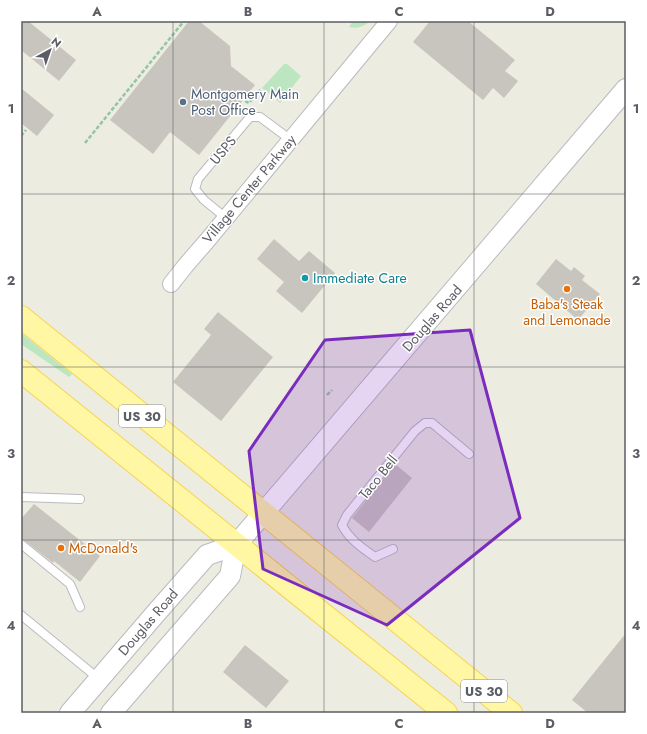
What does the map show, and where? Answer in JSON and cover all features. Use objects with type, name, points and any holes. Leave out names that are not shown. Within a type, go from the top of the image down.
[{"type":"main road","name":"US 30","points":[[21,318],[511,713]]},
{"type":"main road","name":"US 30","points":[[21,371],[446,713]]},
{"type":"street","name":"Village Center Parkway","points":[[171,284],[389,21]]},
{"type":"street","name":"Douglas Road","points":[[70,713],[207,555],[236,545],[626,89]]},
{"type":"street","points":[[111,713],[230,576],[236,545]]},
{"type":"lane","name":"USPS","points":[[226,218],[204,200],[195,188],[198,179],[250,117],[260,117],[291,140]]},
{"type":"lane","name":"Taco Bell","points":[[393,549],[374,557],[363,550],[346,534],[342,525],[348,515],[415,431],[424,423],[432,423],[469,454]]},
{"type":"lane","points":[[21,497],[80,499]]},
{"type":"lane","points":[[21,544],[70,584],[80,607]]},
{"type":"lane","points":[[21,615],[99,679]]},
{"type":"path","points":[[85,143],[184,21]]},
{"type":"path","points":[[245,101],[249,104],[261,88]]},
{"type":"path","points":[[21,136],[26,130]]},
{"type":"path","points":[[327,396],[332,390]]},
{"type":"highlighted area","points":[[470,330],[520,518],[387,625],[263,569],[249,451],[325,340]]},
{"type":"green space","points":[[353,21],[370,21],[360,27],[349,27]]},
{"type":"green space","points":[[284,64],[287,64],[301,76],[280,103],[262,88]]},
{"type":"green space","points":[[21,333],[72,374],[69,377],[21,344]]},
{"type":"building","points":[[21,21],[28,21],[76,60],[59,81],[21,50]]},
{"type":"building","name":"Montgomery Main Post Office","points":[[189,21],[199,21],[230,46],[231,66],[255,85],[199,155],[170,132],[153,154],[110,120]]},
{"type":"building","points":[[430,21],[468,21],[515,60],[505,71],[518,81],[504,98],[493,88],[483,100],[413,42]]},
{"type":"building","points":[[21,88],[54,115],[37,136],[21,123]]},
{"type":"building","name":"Immediate Care","points":[[274,239],[299,261],[309,251],[335,273],[302,313],[276,291],[284,282],[257,259]]},
{"type":"building","name":"Baba's Steak and Lemonade","points":[[556,259],[571,271],[574,267],[585,276],[582,280],[600,294],[578,320],[536,284]]},
{"type":"building","points":[[218,312],[273,357],[221,421],[173,382],[211,335],[204,329]]},
{"type":"building","points":[[395,464],[412,478],[369,532],[352,518]]},
{"type":"building","name":"McDonald's","points":[[34,504],[100,556],[80,582],[54,561],[53,563],[21,539],[21,519]]},
{"type":"building","points":[[626,633],[626,713],[588,713],[572,700]]},
{"type":"building","points":[[245,645],[289,681],[266,708],[223,672]]},
{"type":"place","name":"Montgomery Main Post Office","points":[[183,102]]},
{"type":"place","name":"Immediate Care","points":[[305,278]]},
{"type":"place","name":"Baba's Steak and Lemonade","points":[[567,289]]},
{"type":"place","name":"McDonald's","points":[[61,548]]}]
